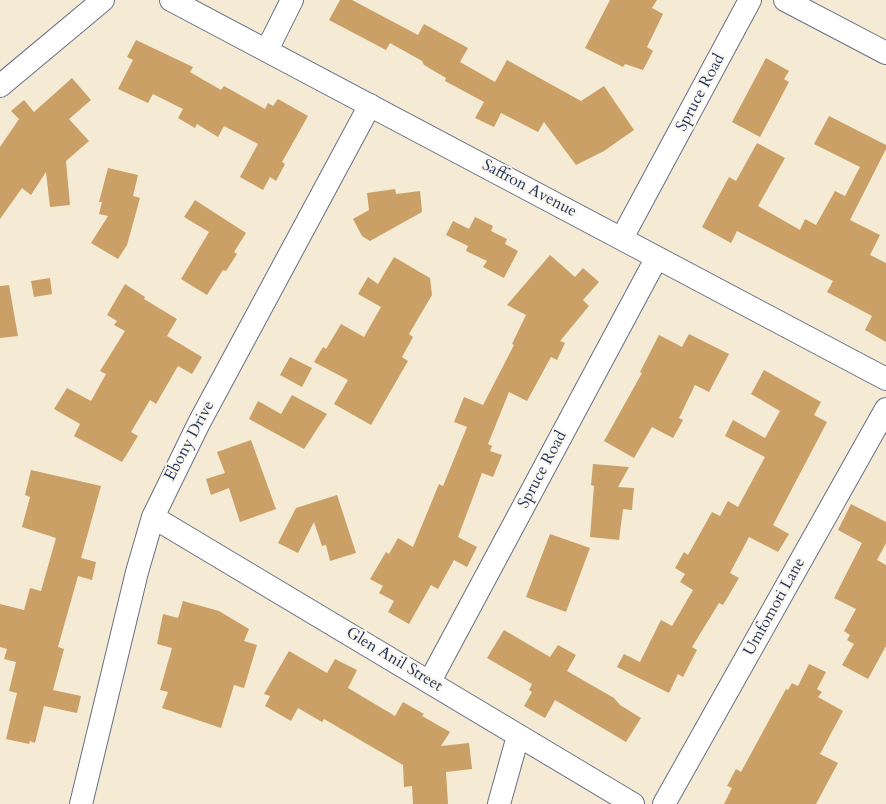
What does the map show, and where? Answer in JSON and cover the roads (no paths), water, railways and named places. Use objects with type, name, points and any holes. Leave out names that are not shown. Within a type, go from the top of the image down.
[{"type":"street","points":[[0,86],[103,0]]},
{"type":"street","name":"Saffron Avenue","points":[[171,0],[622,238],[656,259],[886,379]]},
{"type":"street","points":[[267,50],[292,0]]},
{"type":"street","name":"Spruce Road","points":[[622,238],[750,0]]},
{"type":"street","points":[[785,0],[886,53]]},
{"type":"street","name":"Ebony Drive","points":[[81,804],[137,572],[153,517],[191,439],[370,105]]},
{"type":"street","name":"Spruce Road","points":[[430,681],[656,259]]},
{"type":"street","name":"Umfomoti Lane","points":[[664,804],[886,409]]},
{"type":"street","name":"Glen Anil Street","points":[[153,517],[633,804]]},
{"type":"street","points":[[499,804],[518,736]]}]
